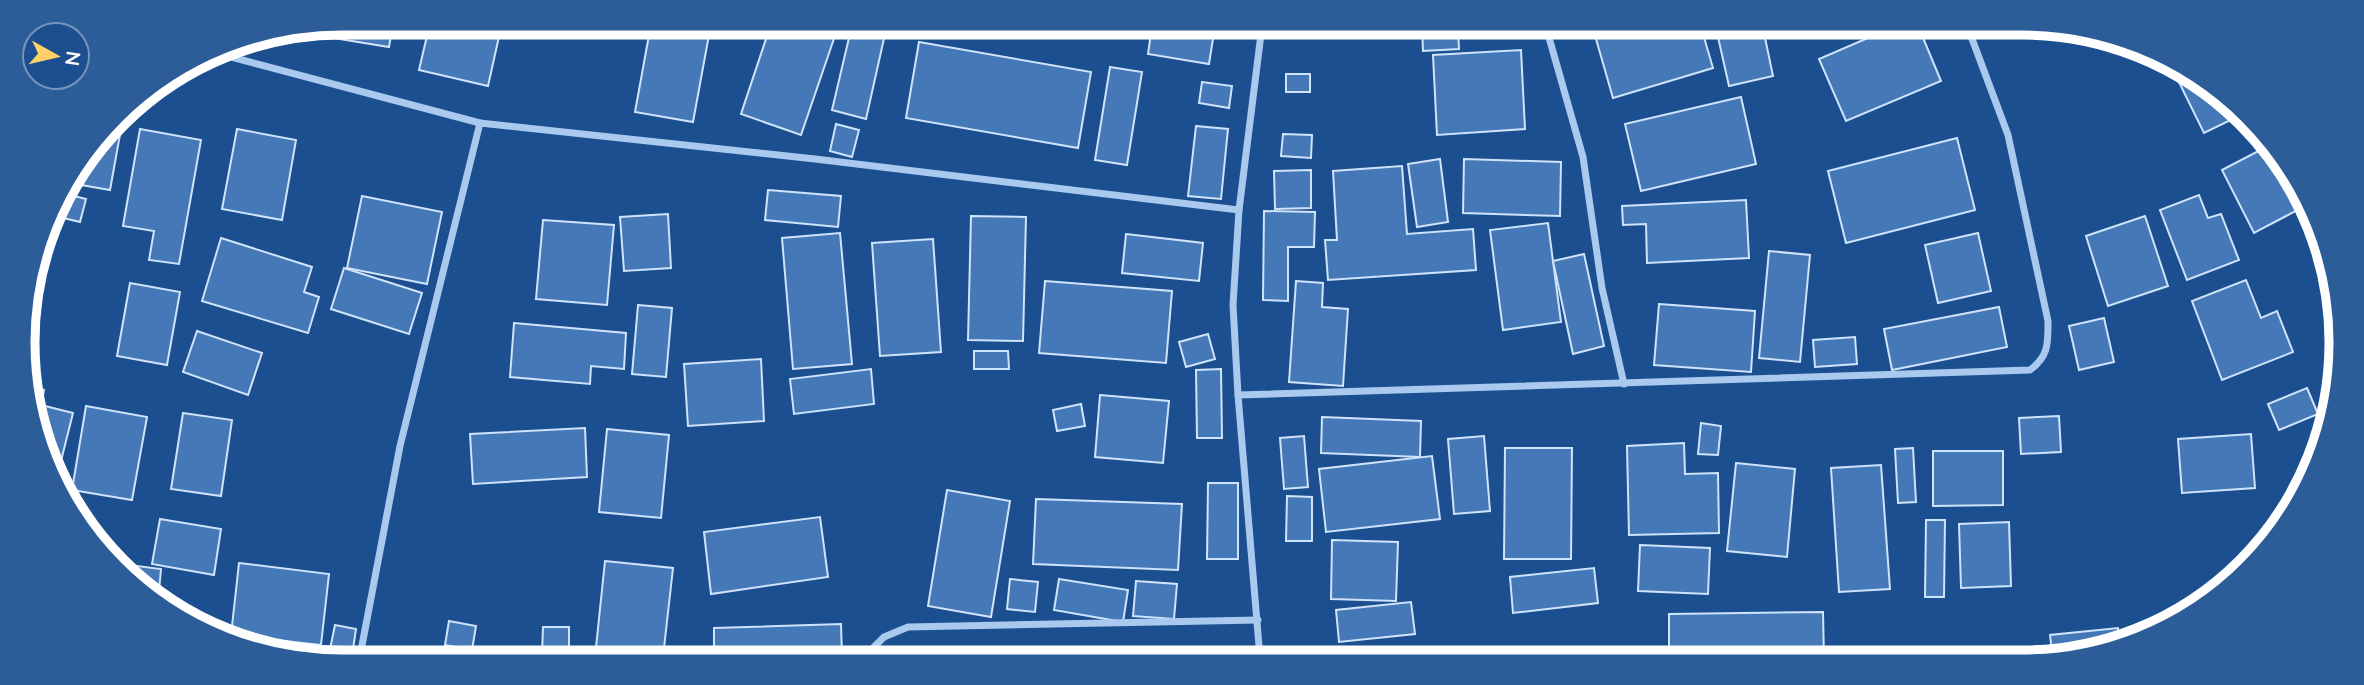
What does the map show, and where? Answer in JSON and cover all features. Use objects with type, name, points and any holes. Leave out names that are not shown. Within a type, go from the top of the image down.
[{"type":"street","points":[[1260,650],[1233,305],[1239,210],[1261,35]]},
{"type":"street","points":[[1548,35],[1583,157],[1602,288],[1624,384]]},
{"type":"street","points":[[1238,395],[2030,370],[2040,363],[2048,347],[2048,321],[2008,135],[1971,35]]},
{"type":"street","points":[[229,57],[480,123],[815,159],[1239,210]]},
{"type":"street","points":[[361,650],[400,446],[480,123]]},
{"type":"street","points":[[871,650],[884,637],[908,627],[1258,620]]},
{"type":"building","points":[[342,35],[391,35],[389,47],[327,37]]},
{"type":"building","points":[[427,35],[499,35],[488,86],[419,70]]},
{"type":"building","points":[[649,35],[709,35],[693,122],[635,112]]},
{"type":"building","points":[[767,35],[835,35],[801,135],[741,114]]},
{"type":"building","points":[[850,35],[885,35],[866,119],[832,110]]},
{"type":"building","points":[[1151,35],[1214,35],[1209,64],[1148,54]]},
{"type":"building","points":[[1422,35],[1458,35],[1459,49],[1423,51]]},
{"type":"building","points":[[1595,35],[1703,35],[1713,68],[1613,98]]},
{"type":"building","points":[[1718,35],[1764,35],[1773,76],[1729,86]]},
{"type":"building","points":[[1875,35],[1922,35],[1941,81],[1846,121],[1819,59]]},
{"type":"building","points":[[919,42],[1091,72],[1078,148],[906,118]]},
{"type":"building","points":[[1521,50],[1525,129],[1437,135],[1433,55]]},
{"type":"building","points":[[1110,67],[1142,72],[1127,165],[1095,160]]},
{"type":"building","points":[[1286,74],[1310,74],[1310,92],[1286,92]]},
{"type":"building","points":[[2176,77],[2233,119],[2204,133]]},
{"type":"building","points":[[1202,82],[1232,86],[1229,108],[1199,103]]},
{"type":"building","points":[[1741,97],[1756,164],[1641,191],[1625,124]]},
{"type":"building","points":[[836,124],[859,130],[852,157],[830,151]]},
{"type":"building","points":[[1196,126],[1228,129],[1221,199],[1188,196]]},
{"type":"building","points":[[121,129],[110,190],[79,185]]},
{"type":"building","points":[[140,129],[201,140],[179,264],[149,260],[154,231],[123,226]]},
{"type":"building","points":[[237,129],[296,140],[282,220],[222,209]]},
{"type":"building","points":[[1283,134],[1312,135],[1311,158],[1281,156]]},
{"type":"building","points":[[1957,138],[1975,210],[1846,243],[1828,171]]},
{"type":"building","points":[[2261,150],[2299,209],[2254,233],[2222,170]]},
{"type":"building","points":[[1440,159],[1448,222],[1417,227],[1408,164]]},
{"type":"building","points":[[1464,159],[1561,162],[1560,216],[1463,213]]},
{"type":"building","points":[[1402,166],[1407,234],[1473,229],[1476,270],[1328,280],[1325,240],[1337,240],[1333,171]]},
{"type":"building","points":[[1311,170],[1311,208],[1275,209],[1274,171]]},
{"type":"building","points":[[768,190],[841,196],[838,227],[765,220]]},
{"type":"building","points":[[2199,195],[2208,218],[2221,214],[2239,260],[2187,280],[2160,210]]},
{"type":"building","points":[[72,196],[86,199],[80,222],[62,218]]},
{"type":"building","points":[[362,196],[442,212],[427,284],[347,268]]},
{"type":"building","points":[[1746,200],[1749,258],[1647,263],[1646,224],[1623,225],[1622,206]]},
{"type":"building","points":[[1264,211],[1315,212],[1314,247],[1288,247],[1288,301],[1263,300]]},
{"type":"building","points":[[668,214],[671,268],[624,271],[620,217]]},
{"type":"building","points":[[971,216],[1026,217],[1023,341],[968,340]]},
{"type":"building","points":[[2145,216],[2168,286],[2108,306],[2086,236]]},
{"type":"building","points":[[543,220],[614,225],[607,305],[536,299]]},
{"type":"building","points":[[1548,223],[1561,322],[1503,330],[1490,230]]},
{"type":"building","points":[[840,233],[852,364],[793,369],[782,238]]},
{"type":"building","points":[[1978,233],[1991,291],[1938,303],[1925,245]]},
{"type":"building","points":[[1126,234],[1203,243],[1199,281],[1122,273]]},
{"type":"building","points":[[221,238],[312,267],[304,292],[319,297],[308,333],[202,301]]},
{"type":"building","points":[[933,239],[941,352],[880,356],[872,243]]},
{"type":"building","points":[[1769,251],[1810,255],[1800,362],[1759,358]]},
{"type":"building","points":[[1584,254],[1604,346],[1573,354],[1553,261]]},
{"type":"building","points":[[344,268],[422,293],[409,334],[331,309]]},
{"type":"building","points":[[2246,280],[2261,318],[2277,311],[2293,352],[2222,380],[2192,301]]},
{"type":"building","points":[[1045,281],[1172,291],[1166,363],[1039,353]]},
{"type":"building","points":[[1296,281],[1323,283],[1322,307],[1348,309],[1343,386],[1289,382]]},
{"type":"building","points":[[130,283],[180,292],[167,365],[117,356]]},
{"type":"building","points":[[1659,304],[1755,311],[1751,372],[1654,365]]},
{"type":"building","points":[[638,305],[672,308],[666,377],[632,374]]},
{"type":"building","points":[[1999,307],[2007,347],[1892,370],[1884,329]]},
{"type":"building","points":[[2104,318],[2114,362],[2079,370],[2069,326]]},
{"type":"building","points":[[514,323],[626,333],[624,369],[591,366],[590,384],[510,377]]},
{"type":"building","points":[[197,331],[262,353],[248,395],[183,372]]},
{"type":"building","points":[[1208,334],[1215,359],[1186,367],[1179,342]]},
{"type":"building","points":[[1855,337],[1857,364],[1815,367],[1813,340]]},
{"type":"building","points":[[974,351],[1008,351],[1009,369],[974,369]]},
{"type":"building","points":[[761,359],[764,421],[688,426],[684,364]]},
{"type":"building","points":[[871,369],[874,404],[794,414],[790,379]]},
{"type":"building","points":[[1221,369],[1222,438],[1197,438],[1196,370]]},
{"type":"building","points":[[2307,388],[2318,414],[2279,430],[2268,404]]},
{"type":"building","points":[[39,389],[44,390],[41,404]]},
{"type":"building","points":[[1100,395],[1169,401],[1163,463],[1095,457]]},
{"type":"building","points":[[1081,404],[1085,426],[1057,431],[1053,410]]},
{"type":"building","points":[[42,405],[73,413],[60,464]]},
{"type":"building","points":[[86,406],[147,417],[132,500],[72,489]]},
{"type":"building","points":[[183,413],[232,420],[221,496],[171,489]]},
{"type":"building","points":[[2059,416],[2061,452],[2021,454],[2019,418]]},
{"type":"building","points":[[1322,417],[1421,421],[1420,457],[1321,453]]},
{"type":"building","points":[[1701,423],[1721,426],[1718,455],[1698,454]]},
{"type":"building","points":[[585,428],[587,477],[473,484],[470,434]]},
{"type":"building","points":[[607,429],[669,435],[661,518],[599,512]]},
{"type":"building","points":[[2251,434],[2255,488],[2182,493],[2178,439]]},
{"type":"building","points":[[1304,436],[1308,487],[1284,489],[1280,438]]},
{"type":"building","points":[[1484,436],[1490,511],[1454,514],[1448,439]]},
{"type":"building","points":[[1684,443],[1685,474],[1718,473],[1719,533],[1629,535],[1627,446]]},
{"type":"building","points":[[1505,448],[1572,448],[1571,559],[1504,559]]},
{"type":"building","points":[[1913,448],[1916,502],[1898,503],[1895,449]]},
{"type":"building","points":[[1933,451],[2003,451],[2003,505],[1933,506]]},
{"type":"building","points":[[1432,456],[1440,519],[1326,532],[1319,469]]},
{"type":"building","points":[[1736,463],[1795,469],[1787,557],[1727,551]]},
{"type":"building","points":[[1881,465],[1890,589],[1839,592],[1831,468]]},
{"type":"building","points":[[1208,483],[1238,483],[1238,559],[1207,559]]},
{"type":"building","points":[[947,490],[1010,501],[991,617],[928,606]]},
{"type":"building","points":[[1287,496],[1312,497],[1312,541],[1286,541]]},
{"type":"building","points":[[1036,499],[1182,504],[1178,570],[1033,564]]},
{"type":"building","points":[[820,517],[828,577],[711,594],[704,532]]},
{"type":"building","points":[[160,519],[221,529],[214,575],[152,564]]},
{"type":"building","points":[[1926,520],[1945,520],[1944,597],[1925,597]]},
{"type":"building","points":[[2009,522],[2011,586],[1961,588],[1959,524]]},
{"type":"building","points":[[1332,540],[1398,542],[1396,601],[1331,599]]},
{"type":"building","points":[[1640,545],[1710,548],[1708,594],[1638,591]]},
{"type":"building","points":[[605,561],[673,568],[664,650],[596,650]]},
{"type":"building","points":[[239,563],[329,574],[321,645],[256,638],[232,629]]},
{"type":"building","points":[[131,565],[161,569],[159,589]]},
{"type":"building","points":[[1594,568],[1598,603],[1513,613],[1510,577]]},
{"type":"building","points":[[1010,579],[1038,582],[1035,612],[1007,609]]},
{"type":"building","points":[[1059,579],[1128,590],[1123,622],[1054,610]]},
{"type":"building","points":[[1136,581],[1177,584],[1174,619],[1133,616]]},
{"type":"building","points":[[1411,602],[1415,634],[1339,642],[1336,610]]},
{"type":"building","points":[[1823,612],[1824,650],[1669,650],[1669,614]]},
{"type":"building","points":[[449,621],[476,626],[472,650],[445,645]]},
{"type":"building","points":[[841,624],[842,650],[714,650],[714,628]]},
{"type":"building","points":[[335,625],[356,629],[353,650],[330,649]]},
{"type":"building","points":[[543,627],[569,627],[569,650],[542,650]]},
{"type":"building","points":[[2118,628],[2118,634],[2052,648],[2050,635]]}]
